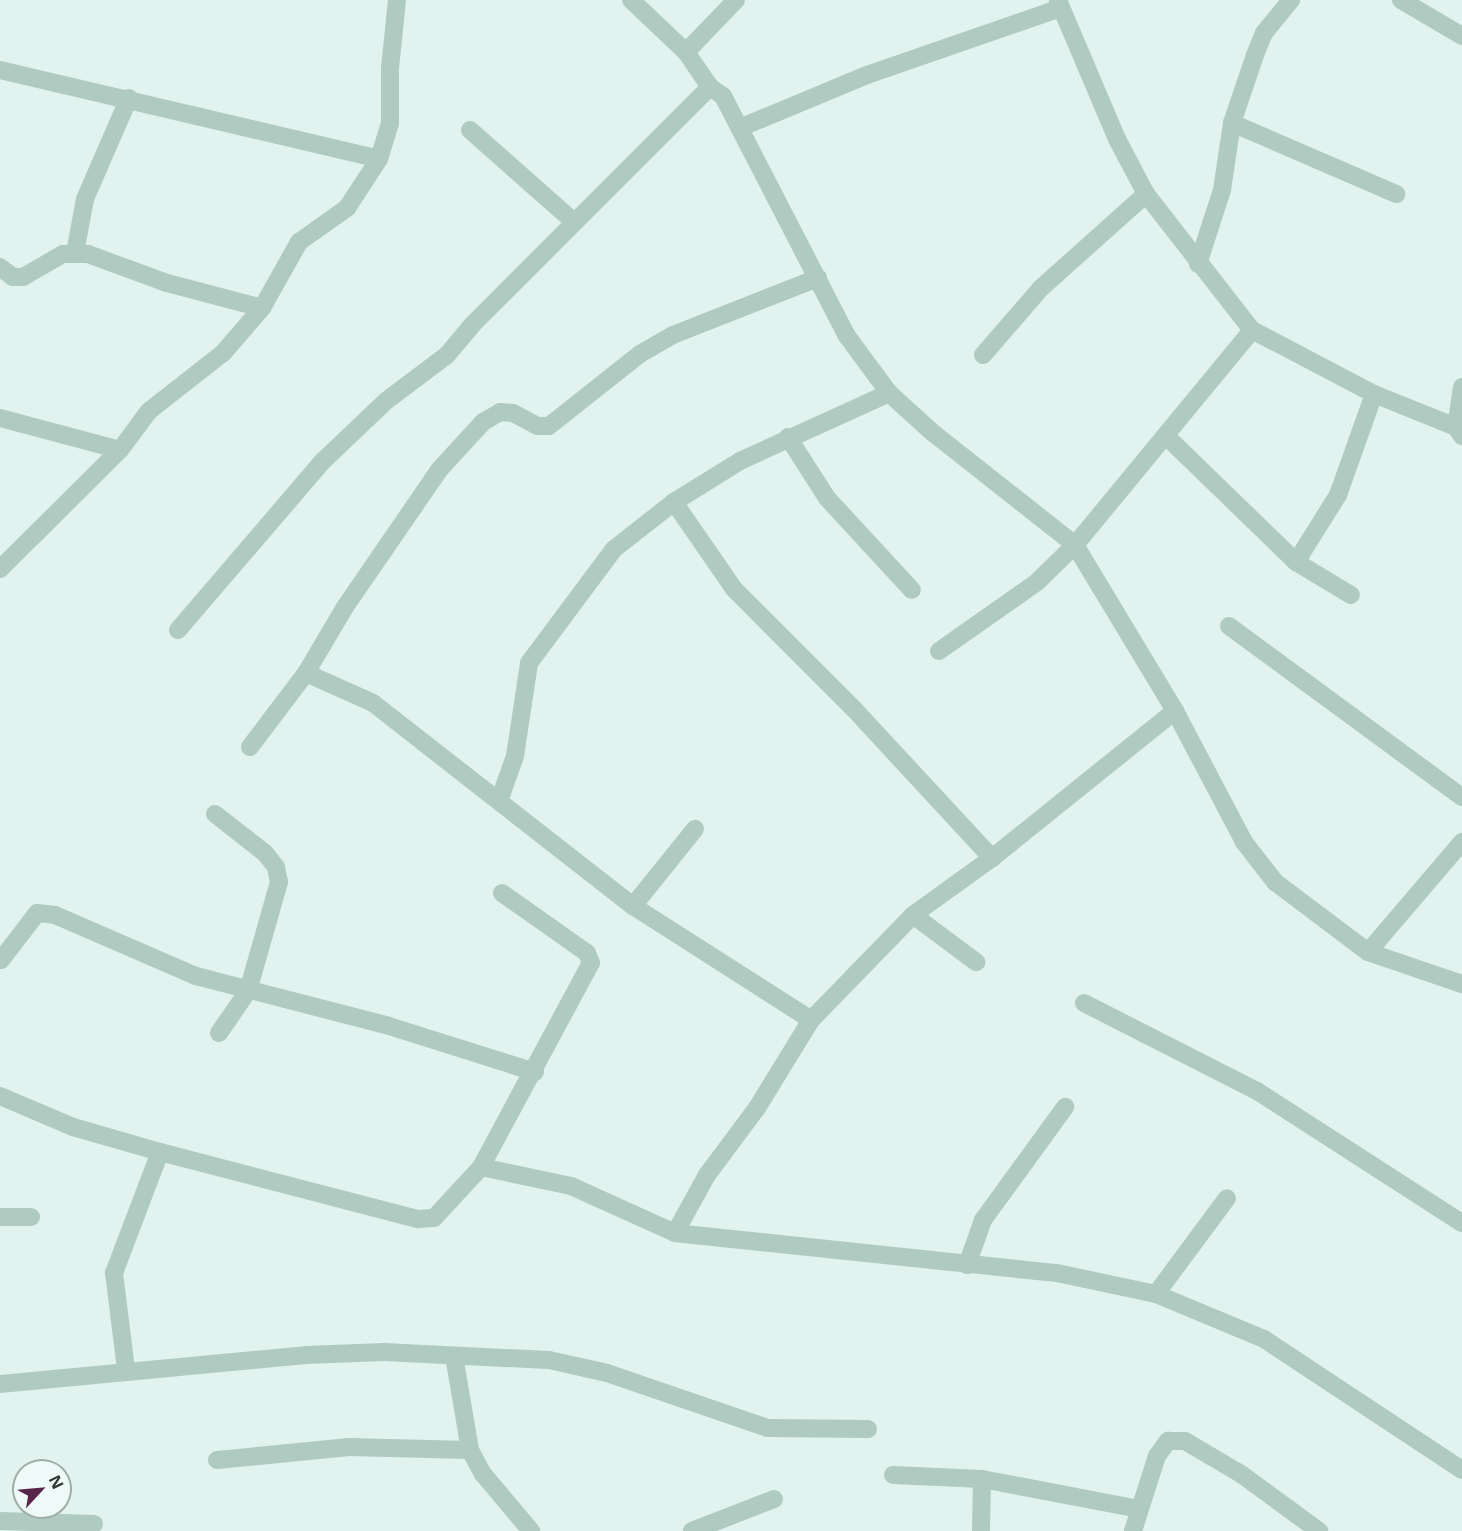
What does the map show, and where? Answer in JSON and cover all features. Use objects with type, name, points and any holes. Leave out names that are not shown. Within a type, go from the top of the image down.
[{"type":"street","points":[[0,569],[120,450],[149,411],[224,353],[262,308],[299,242],[347,208],[380,159],[390,124],[390,68],[397,0]]},
{"type":"street","points":[[631,0],[686,52],[711,87],[723,96],[742,127],[848,336],[889,393],[932,432],[1075,545],[1174,711],[1244,842],[1275,882],[1368,952],[1462,984]]},
{"type":"street","points":[[686,52],[736,0]]},
{"type":"street","points":[[1198,264],[1222,190],[1232,123],[1264,33],[1292,0]]},
{"type":"street","points":[[1401,0],[1462,36]]},
{"type":"street","points":[[742,127],[867,75],[1059,4],[1117,139],[1146,194],[1198,264],[1252,330],[1374,394],[1459,431],[1462,387]]},
{"type":"street","points":[[0,70],[221,119],[291,140],[380,159]]},
{"type":"street","points":[[178,630],[323,461],[386,400],[447,355],[473,324],[711,87]]},
{"type":"street","points":[[75,253],[85,199],[129,98]]},
{"type":"street","points":[[1232,123],[1396,194]]},
{"type":"street","points":[[470,130],[574,222]]},
{"type":"street","points":[[983,355],[1041,288],[1146,194]]},
{"type":"street","points":[[0,267],[13,277],[23,277],[63,254],[75,253],[167,283],[262,308]]},
{"type":"street","points":[[250,747],[306,673],[345,607],[439,470],[483,422],[500,412],[513,412],[537,426],[549,426],[640,354],[674,335],[818,278]]},
{"type":"street","points":[[939,651],[1037,582],[1075,545],[1252,330]]},
{"type":"street","points":[[499,801],[515,756],[529,663],[614,549],[674,502],[740,461],[788,437],[889,393]]},
{"type":"street","points":[[1296,562],[1338,495],[1374,394]]},
{"type":"street","points":[[0,418],[120,450]]},
{"type":"street","points":[[1166,436],[1296,562],[1351,595]]},
{"type":"street","points":[[788,437],[827,498],[912,590]]},
{"type":"street","points":[[674,502],[734,589],[853,708],[992,858]]},
{"type":"street","points":[[1229,626],[1460,790]]},
{"type":"street","points":[[306,673],[374,703],[633,906],[811,1020]]},
{"type":"street","points":[[675,1233],[707,1175],[757,1108],[811,1020],[913,915],[992,858],[1174,711]]},
{"type":"street","points":[[216,814],[265,853],[276,867],[279,882],[248,991],[219,1033]]},
{"type":"street","points":[[633,906],[695,829]]},
{"type":"street","points":[[1368,952],[1462,842]]},
{"type":"street","points":[[0,1096],[74,1127],[160,1152],[418,1219],[434,1218],[481,1167],[535,1072],[591,963],[587,953],[502,893]]},
{"type":"street","points":[[1,960],[37,913],[55,915],[196,976],[389,1026],[535,1072]]},
{"type":"street","points":[[913,915],[976,962]]},
{"type":"street","points":[[1084,1003],[1257,1091],[1462,1223]]},
{"type":"street","points":[[966,1265],[983,1220],[1065,1107]]},
{"type":"street","points":[[126,1369],[114,1273],[160,1152]]},
{"type":"street","points":[[481,1167],[572,1186],[675,1233],[906,1255],[966,1265],[1057,1273],[1156,1294],[1264,1338],[1462,1470]]},
{"type":"street","points":[[1156,1294],[1227,1198]]},
{"type":"street","points":[[0,1217],[31,1217]]},
{"type":"street","points":[[0,1384],[126,1369],[317,1354],[549,1360],[607,1373],[768,1428],[868,1430]]},
{"type":"street","points":[[454,1356],[470,1450],[483,1474],[531,1531]]},
{"type":"street","points":[[1133,1531],[1157,1456],[1168,1441],[1185,1441],[1241,1474],[1319,1531]]},
{"type":"street","points":[[217,1460],[349,1447],[470,1450]]},
{"type":"street","points":[[893,1475],[982,1479],[1139,1509]]},
{"type":"street","points":[[981,1531],[982,1479]]},
{"type":"street","points":[[692,1531],[774,1499]]},
{"type":"street","points":[[0,1521],[94,1524]]}]
